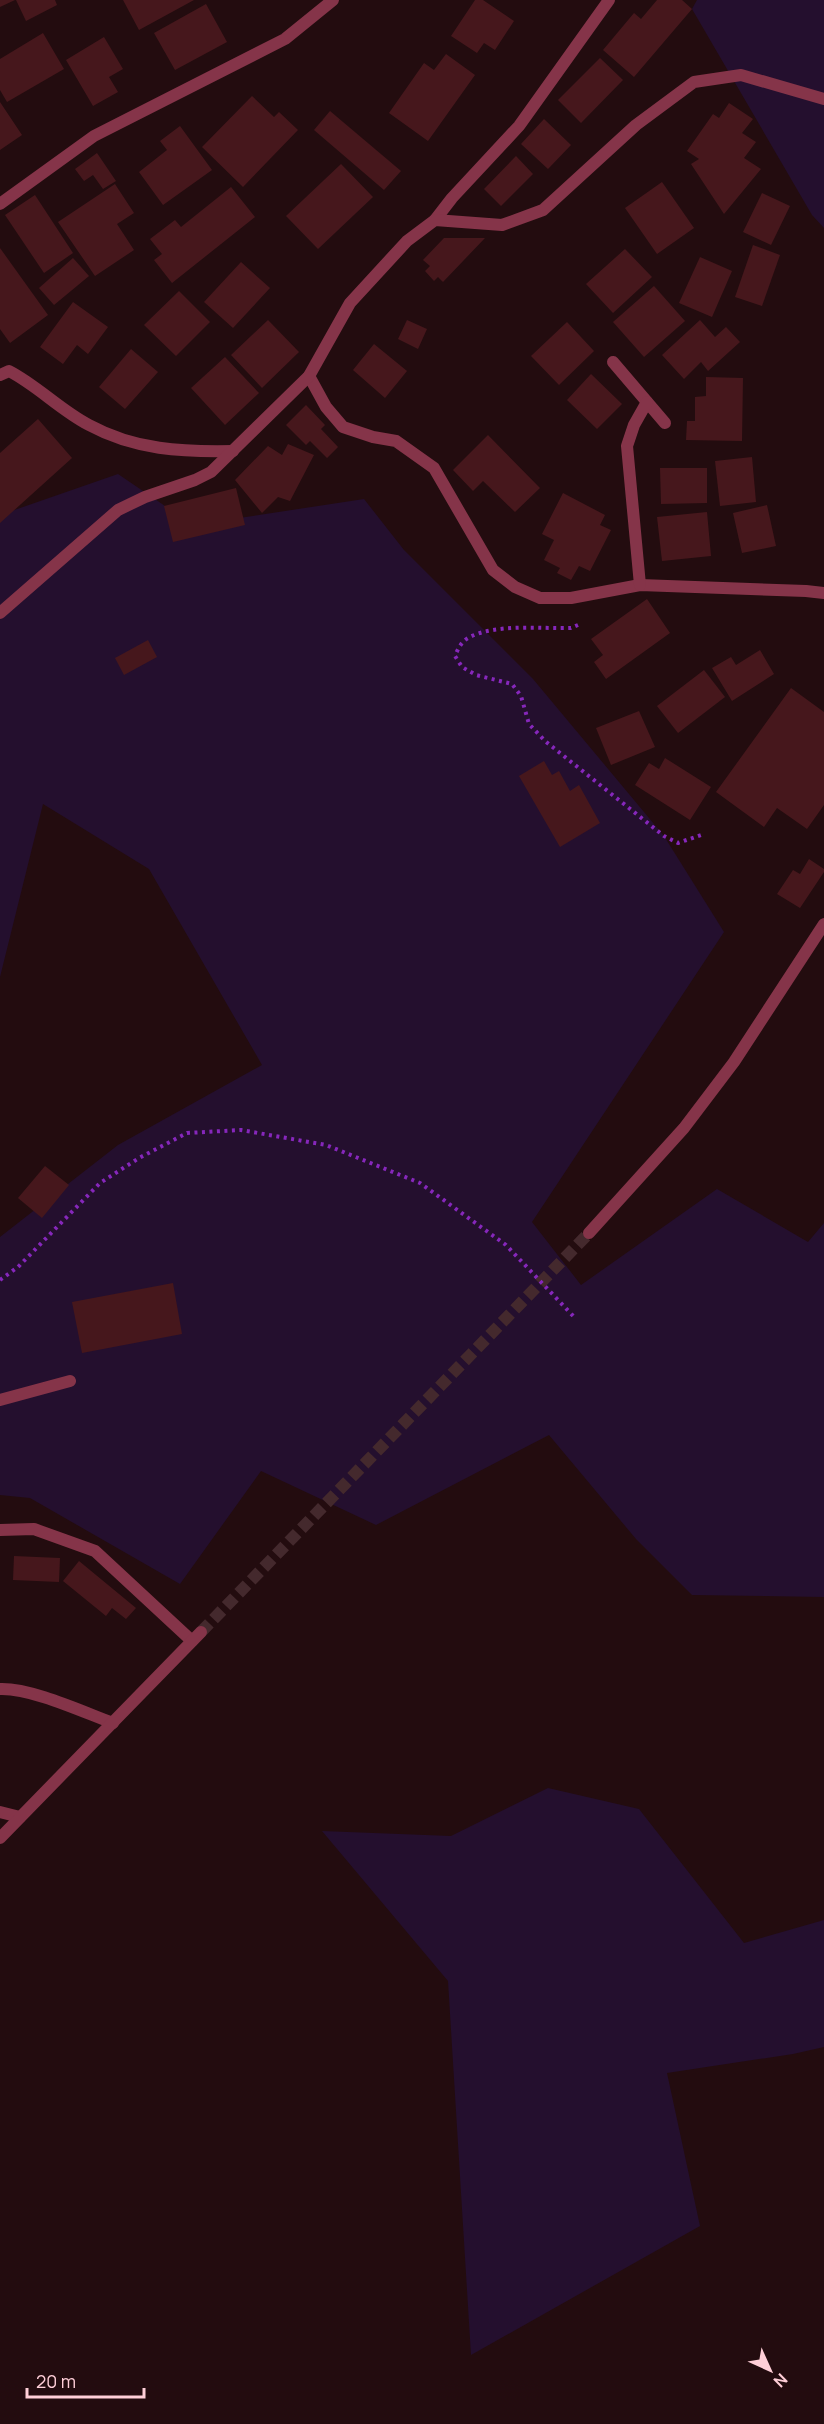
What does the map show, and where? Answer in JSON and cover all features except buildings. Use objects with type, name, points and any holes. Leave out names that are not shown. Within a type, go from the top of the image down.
[{"type":"street","points":[[0,204],[94,136],[285,39],[333,0]]},
{"type":"street","points":[[0,613],[118,510],[145,496],[211,472],[309,376],[350,303],[407,241],[435,220],[452,198],[519,126],[609,0]]},
{"type":"street","points":[[435,220],[502,225],[543,210],[636,125],[694,82],[741,75],[824,99]]},
{"type":"street","points":[[613,362],[665,423]]},
{"type":"street","points":[[0,375],[9,371],[25,379],[88,425],[133,443],[186,452],[233,451]]},
{"type":"street","points":[[309,376],[326,406],[343,427],[373,437],[396,441],[434,468],[494,570],[515,587],[540,598],[571,598],[640,585],[824,593]]},
{"type":"street","points":[[640,585],[627,446],[634,425],[648,402]]},
{"type":"street","points":[[589,1233],[698,1109],[734,1062],[824,924]]},
{"type":"street","points":[[0,1400],[70,1381]]},
{"type":"street","points":[[0,1530],[34,1529],[95,1551],[197,1636],[0,1838]]},
{"type":"street","points":[[0,1689],[9,1689],[46,1699],[113,1723]]},
{"type":"street","points":[[0,1812],[20,1817]]},
{"type":"path","points":[[580,624],[572,628],[492,630],[467,638],[454,657],[462,667],[476,675],[512,684],[522,696],[529,724],[545,741],[664,836],[678,843],[701,835]]},
{"type":"path","points":[[0,1280],[18,1267],[100,1183],[139,1158],[187,1133],[241,1130],[326,1145],[420,1183],[506,1245],[576,1319]]},
{"type":"shaded area","points":[[697,0],[824,0],[824,228],[812,215],[692,9]]},
{"type":"shaded area","points":[[118,474],[193,525],[364,499],[404,550],[533,679],[664,836],[724,932],[532,1222],[581,1285],[717,1189],[808,1242],[824,1223],[824,1597],[692,1595],[636,1539],[549,1435],[376,1525],[261,1471],[180,1584],[30,1498],[0,1495],[0,1237],[118,1145],[262,1065],[149,869],[43,804],[0,977],[0,515]]},
{"type":"shaded area","points":[[548,1788],[639,1809],[744,1943],[824,1920],[824,2047],[793,2054],[667,2073],[700,2226],[471,2355],[448,1981],[322,1831],[451,1836]]},
{"type":"tunnel","points":[[201,1632],[589,1233]]}]
